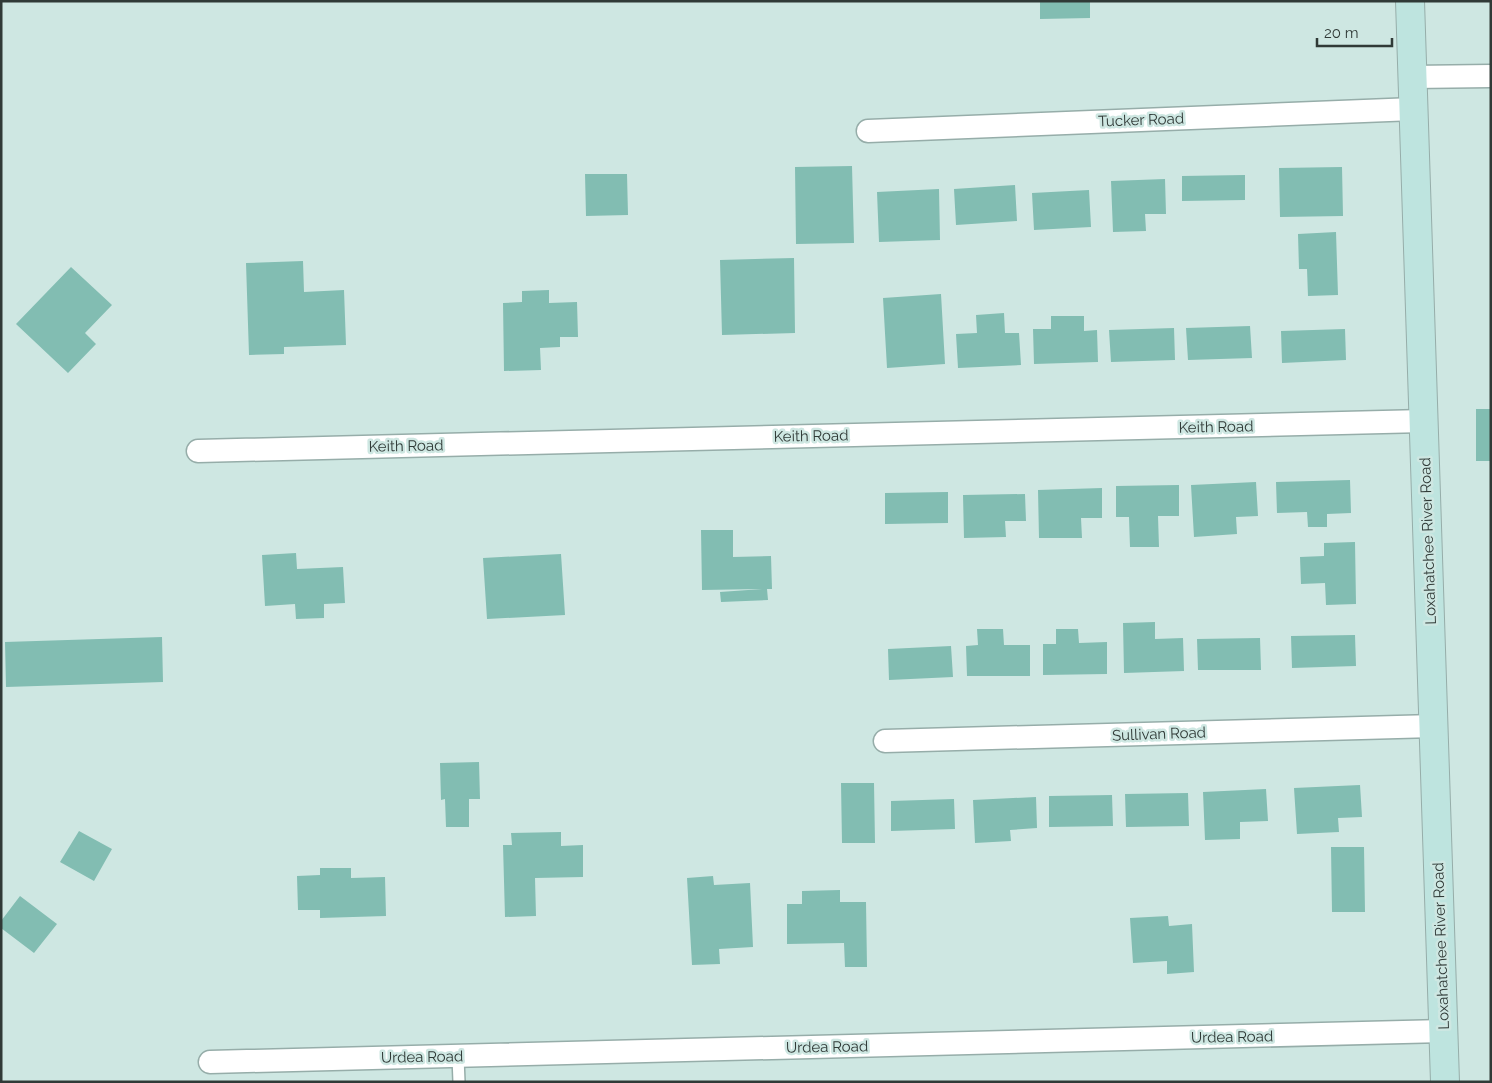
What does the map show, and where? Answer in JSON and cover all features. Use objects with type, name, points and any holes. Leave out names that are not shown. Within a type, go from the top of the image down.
[{"type":"street","name":"Loxahatchee River Road","points":[[1410,1],[1445,1082]]},
{"type":"street","points":[[1412,77],[1491,76]]},
{"type":"street","name":"Tucker Road","points":[[868,131],[1414,109]]},
{"type":"street","name":"Keith Road","points":[[198,450],[1424,422]]},
{"type":"street","name":"Sullivan Road","points":[[884,741],[1434,726]]},
{"type":"street","name":"Urdea Road","points":[[210,1062],[1444,1031]]},
{"type":"lane","points":[[458,1057],[459,1082]]},
{"type":"building","points":[[1040,1],[1090,1],[1090,18],[1040,19]]},
{"type":"building","points":[[852,166],[854,243],[796,244],[795,167]]},
{"type":"building","points":[[1342,167],[1343,216],[1280,217],[1279,168]]},
{"type":"building","points":[[585,174],[627,174],[628,215],[586,216]]},
{"type":"building","points":[[1245,175],[1245,200],[1182,201],[1182,176]]},
{"type":"building","points":[[1165,179],[1166,214],[1145,214],[1146,231],[1113,232],[1111,181]]},
{"type":"building","points":[[1015,185],[1017,221],[956,225],[954,189]]},
{"type":"building","points":[[939,189],[940,240],[879,242],[877,192]]},
{"type":"building","points":[[1089,190],[1091,227],[1034,230],[1032,193]]},
{"type":"building","points":[[1336,232],[1338,295],[1308,296],[1307,269],[1299,269],[1298,234]]},
{"type":"building","points":[[794,258],[795,333],[722,335],[720,260]]},
{"type":"building","points":[[303,261],[304,292],[344,290],[346,345],[284,347],[284,354],[249,355],[246,263]]},
{"type":"building","points":[[71,267],[112,305],[85,333],[96,344],[68,373],[16,324]]},
{"type":"building","points":[[549,290],[549,303],[577,302],[578,337],[560,337],[560,347],[540,348],[541,370],[504,371],[503,303],[522,302],[522,291]]},
{"type":"building","points":[[941,294],[945,364],[887,368],[883,298]]},
{"type":"building","points":[[1004,313],[1005,333],[1019,333],[1021,365],[958,368],[956,334],[977,333],[976,315]]},
{"type":"building","points":[[1051,316],[1084,316],[1084,331],[1097,330],[1098,362],[1034,364],[1033,329],[1051,329]]},
{"type":"building","points":[[1250,326],[1252,358],[1188,360],[1186,328]]},
{"type":"building","points":[[1174,328],[1175,360],[1111,362],[1109,330]]},
{"type":"building","points":[[1345,329],[1346,360],[1282,363],[1281,331]]},
{"type":"building","points":[[1476,409],[1491,409],[1491,461],[1476,461]]},
{"type":"building","points":[[1350,480],[1351,513],[1327,514],[1327,527],[1308,527],[1307,512],[1277,513],[1276,482]]},
{"type":"building","points":[[1256,482],[1258,516],[1236,517],[1237,534],[1194,537],[1191,485]]},
{"type":"building","points":[[1179,485],[1179,516],[1158,516],[1159,547],[1130,547],[1129,517],[1116,517],[1116,486]]},
{"type":"building","points":[[1102,488],[1102,518],[1081,518],[1082,538],[1039,538],[1038,490]]},
{"type":"building","points":[[948,492],[948,523],[885,524],[885,493]]},
{"type":"building","points":[[1025,494],[1026,521],[1005,521],[1006,537],[964,538],[963,495]]},
{"type":"building","points":[[701,530],[733,530],[733,557],[771,556],[772,589],[767,589],[768,600],[721,602],[720,592],[762,589],[702,590]]},
{"type":"building","points":[[1355,542],[1356,604],[1326,605],[1325,583],[1301,584],[1300,557],[1324,556],[1324,543]]},
{"type":"building","points":[[296,553],[297,569],[343,567],[345,603],[324,604],[324,618],[296,619],[295,604],[265,606],[262,555]]},
{"type":"building","points":[[561,554],[565,615],[487,619],[483,558]]},
{"type":"building","points":[[1155,622],[1155,639],[1183,638],[1184,671],[1124,673],[1123,623]]},
{"type":"building","points":[[977,629],[1003,629],[1004,645],[1030,645],[1030,676],[967,676],[966,646],[978,645]]},
{"type":"building","points":[[1056,629],[1078,629],[1079,643],[1107,642],[1107,674],[1043,675],[1043,644],[1056,644]]},
{"type":"building","points":[[1355,635],[1356,666],[1292,668],[1291,636]]},
{"type":"building","points":[[162,637],[163,682],[6,687],[5,642]]},
{"type":"building","points":[[1260,638],[1261,670],[1198,670],[1197,639]]},
{"type":"building","points":[[951,646],[953,677],[889,680],[888,649]]},
{"type":"building","points":[[479,762],[480,799],[469,799],[469,827],[446,827],[445,799],[441,800],[440,763]]},
{"type":"building","points":[[841,783],[874,783],[875,843],[842,843]]},
{"type":"building","points":[[1360,785],[1362,817],[1338,818],[1339,832],[1297,834],[1294,788]]},
{"type":"building","points":[[1266,789],[1268,821],[1240,822],[1240,839],[1205,840],[1203,792]]},
{"type":"building","points":[[1188,793],[1189,826],[1126,827],[1125,794]]},
{"type":"building","points":[[1112,795],[1113,826],[1049,827],[1049,796]]},
{"type":"building","points":[[1036,797],[1037,828],[1010,830],[1011,841],[975,843],[973,800]]},
{"type":"building","points":[[954,799],[955,829],[891,831],[891,801]]},
{"type":"building","points":[[79,831],[112,849],[94,881],[60,862]]},
{"type":"building","points":[[561,832],[561,846],[583,845],[583,877],[535,878],[536,916],[505,917],[503,845],[512,845],[511,833]]},
{"type":"building","points":[[1331,847],[1364,847],[1365,912],[1332,912]]},
{"type":"building","points":[[320,868],[351,868],[351,878],[385,877],[386,916],[320,918],[320,910],[298,910],[297,876],[320,875]]},
{"type":"building","points":[[713,876],[714,885],[750,883],[753,947],[719,949],[720,964],[692,965],[687,878]]},
{"type":"building","points":[[840,890],[840,902],[866,902],[867,967],[845,967],[844,943],[787,944],[787,904],[802,904],[802,891]]},
{"type":"building","points":[[20,896],[57,924],[34,953],[1,928],[1,921]]},
{"type":"building","points":[[1168,916],[1169,926],[1192,924],[1194,972],[1167,974],[1167,961],[1133,963],[1130,918]]}]
